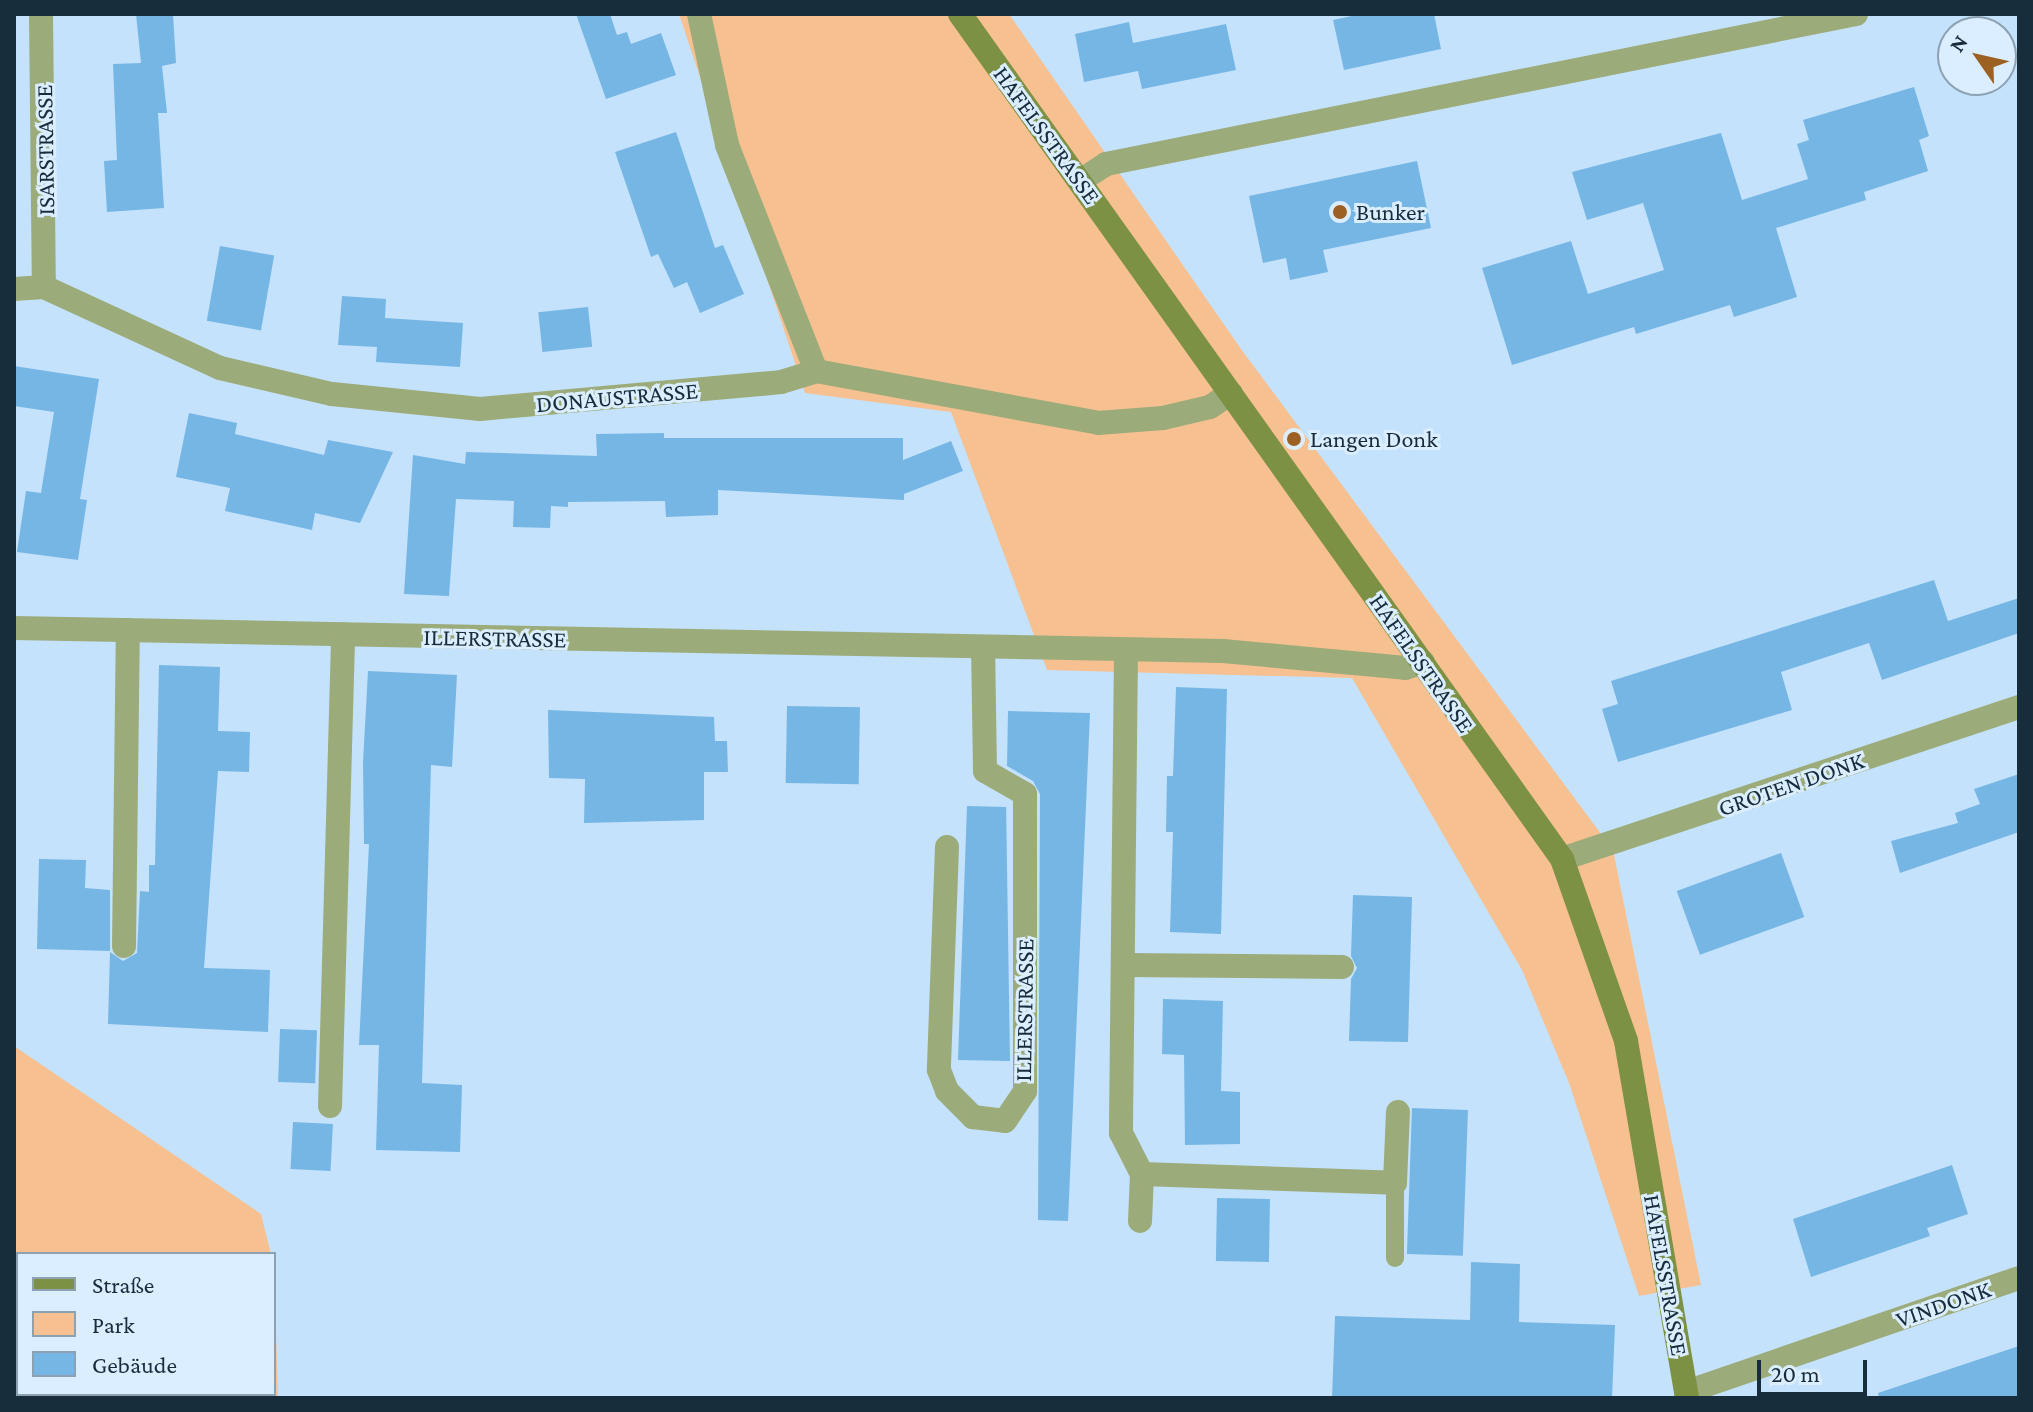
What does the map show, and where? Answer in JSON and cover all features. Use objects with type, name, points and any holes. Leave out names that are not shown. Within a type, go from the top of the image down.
[{"type":"main road","name":"HAFELSSTRASSE","points":[[960,14],[1562,859],[1626,1041],[1687,1395]]},
{"type":"street","name":"ISARSTRASSE","points":[[41,14],[44,287]]},
{"type":"street","points":[[699,14],[727,145],[816,371]]},
{"type":"street","points":[[1080,181],[1106,164],[1856,14]]},
{"type":"street","name":"DONAUSTRASSE","points":[[14,289],[44,287],[220,368],[332,394],[480,409],[781,382],[816,371],[1098,423],[1163,418],[1210,407],[1231,393]]},
{"type":"street","name":"ILLERSTRASSE","points":[[14,628],[983,650],[1223,651],[1405,668],[1423,662]]},
{"type":"street","points":[[124,946],[128,630]]},
{"type":"street","points":[[330,1106],[343,634]]},
{"type":"street","name":"ILLERSTRASSE","points":[[947,847],[939,1070],[947,1091],[973,1117],[1005,1121],[1025,1091],[1025,794],[985,771],[983,650]]},
{"type":"street","points":[[1126,650],[1121,1133],[1142,1174],[1140,1221]]},
{"type":"street","name":"GROTEN DONK","points":[[1562,859],[2019,707]]},
{"type":"street","points":[[1123,965],[1342,967]]},
{"type":"street","points":[[1142,1174],[1395,1183],[1398,1112]]},
{"type":"street","name":"VINDONK","points":[[1687,1395],[2019,1278]]},
{"type":"lane","points":[[1395,1183],[1395,1258]]},
{"type":"green space","points":[[679,14],[1009,14],[1241,349],[1613,850],[1701,1285],[1639,1296],[1569,1083],[1522,970],[1352,678],[1047,670],[951,412],[805,393]]},
{"type":"green space","points":[[14,1046],[261,1214],[270,1252],[16,1252],[14,1277]]},
{"type":"green space","points":[[276,1331],[278,1398],[163,1398],[276,1396]]},
{"type":"building","points":[[136,14],[173,14],[176,63],[162,66],[167,113],[158,113],[164,208],[107,212],[104,161],[117,160],[113,64],[141,63]]},
{"type":"building","points":[[576,14],[610,14],[617,35],[627,32],[631,44],[661,33],[676,75],[606,99]]},
{"type":"building","points":[[1361,14],[1434,14],[1441,49],[1344,70],[1333,20]]},
{"type":"building","points":[[1129,22],[1133,43],[1226,24],[1236,70],[1142,89],[1138,71],[1084,82],[1075,34]]},
{"type":"building","points":[[1914,87],[1929,136],[1919,140],[1928,171],[1864,192],[1866,200],[1776,228],[1797,297],[1734,317],[1730,305],[1636,334],[1634,327],[1512,365],[1482,268],[1571,241],[1588,294],[1664,270],[1643,203],[1587,220],[1572,172],[1721,133],[1742,200],[1808,179],[1797,144],[1809,140],[1803,120]]},
{"type":"building","points":[[676,132],[715,248],[723,245],[744,294],[700,313],[687,282],[674,288],[658,254],[651,257],[615,152]]},
{"type":"building","name":"Bunker","points":[[1417,161],[1431,228],[1323,250],[1328,272],[1290,280],[1286,258],[1263,263],[1249,196]]},
{"type":"building","points":[[220,246],[274,256],[261,330],[207,321]]},
{"type":"building","points":[[342,296],[386,299],[385,318],[463,323],[460,367],[376,362],[377,347],[338,345]]},
{"type":"building","points":[[588,307],[592,347],[542,352],[538,312]]},
{"type":"building","points":[[14,366],[99,379],[80,499],[87,500],[78,560],[17,552],[26,491],[41,493],[54,412],[14,406]]},
{"type":"building","points":[[189,413],[237,423],[235,434],[324,455],[328,440],[393,452],[360,523],[315,513],[312,530],[225,511],[230,488],[176,477]]},
{"type":"building","points":[[664,433],[664,438],[903,438],[903,460],[951,441],[963,471],[904,494],[904,500],[718,490],[718,515],[666,517],[665,501],[568,502],[568,507],[551,506],[550,528],[513,527],[514,501],[456,499],[449,596],[404,594],[413,455],[465,464],[466,452],[597,456],[596,434]]},
{"type":"building","points":[[1934,580],[1948,621],[2019,598],[2019,633],[1882,680],[1869,643],[1781,672],[1792,710],[1618,762],[1602,709],[1618,704],[1611,681]]},
{"type":"building","points":[[159,665],[220,667],[218,731],[250,732],[249,772],[218,771],[204,968],[270,970],[268,1032],[108,1024],[110,952],[123,961],[137,953],[140,891],[149,892],[149,865],[155,865]]},
{"type":"building","points":[[368,671],[457,675],[452,767],[431,765],[422,1083],[462,1085],[460,1152],[376,1150],[379,1045],[359,1045],[369,844],[364,844],[363,762]]},
{"type":"building","points":[[1176,687],[1227,689],[1221,934],[1170,932],[1173,832],[1166,832],[1167,776],[1173,776]]},
{"type":"building","points":[[787,706],[860,707],[859,784],[786,783]]},
{"type":"building","points":[[548,710],[714,717],[715,741],[727,741],[728,772],[704,772],[704,820],[584,823],[585,779],[549,778]]},
{"type":"building","points":[[1008,711],[1090,713],[1068,1221],[1038,1220],[1040,794],[1033,781],[1007,766]]},
{"type":"building","points":[[2019,774],[2019,832],[1900,873],[1891,841],[1958,823],[1955,813],[1980,804],[1974,789]]},
{"type":"building","points":[[1006,800],[1010,1061],[958,1060],[967,806],[1006,807]]},
{"type":"building","points":[[1781,853],[1804,917],[1700,955],[1677,891]]},
{"type":"building","points":[[39,859],[86,860],[85,888],[110,890],[110,951],[37,949]]},
{"type":"building","points":[[1353,895],[1412,897],[1408,1042],[1349,1041],[1351,979],[1357,968],[1351,956]]},
{"type":"building","points":[[1163,999],[1223,1001],[1221,1091],[1240,1092],[1240,1144],[1185,1145],[1184,1055],[1162,1054]]},
{"type":"building","points":[[280,1029],[317,1030],[315,1083],[278,1082]]},
{"type":"building","points":[[1412,1108],[1468,1110],[1463,1256],[1407,1254]]},
{"type":"building","points":[[293,1122],[333,1124],[330,1171],[291,1169]]},
{"type":"building","points":[[1952,1165],[1968,1214],[1927,1228],[1930,1236],[1811,1277],[1793,1219]]},
{"type":"building","points":[[1217,1198],[1270,1199],[1269,1262],[1216,1261]]},
{"type":"building","points":[[1471,1262],[1520,1264],[1519,1322],[1615,1325],[1612,1398],[1332,1398],[1335,1316],[1470,1320]]},
{"type":"building","points":[[2019,1346],[2019,1398],[1879,1398],[1878,1393]]},
{"type":"place","name":"Bunker","points":[[1340,212]]},
{"type":"place","name":"Langen Donk","points":[[1294,439]]}]
